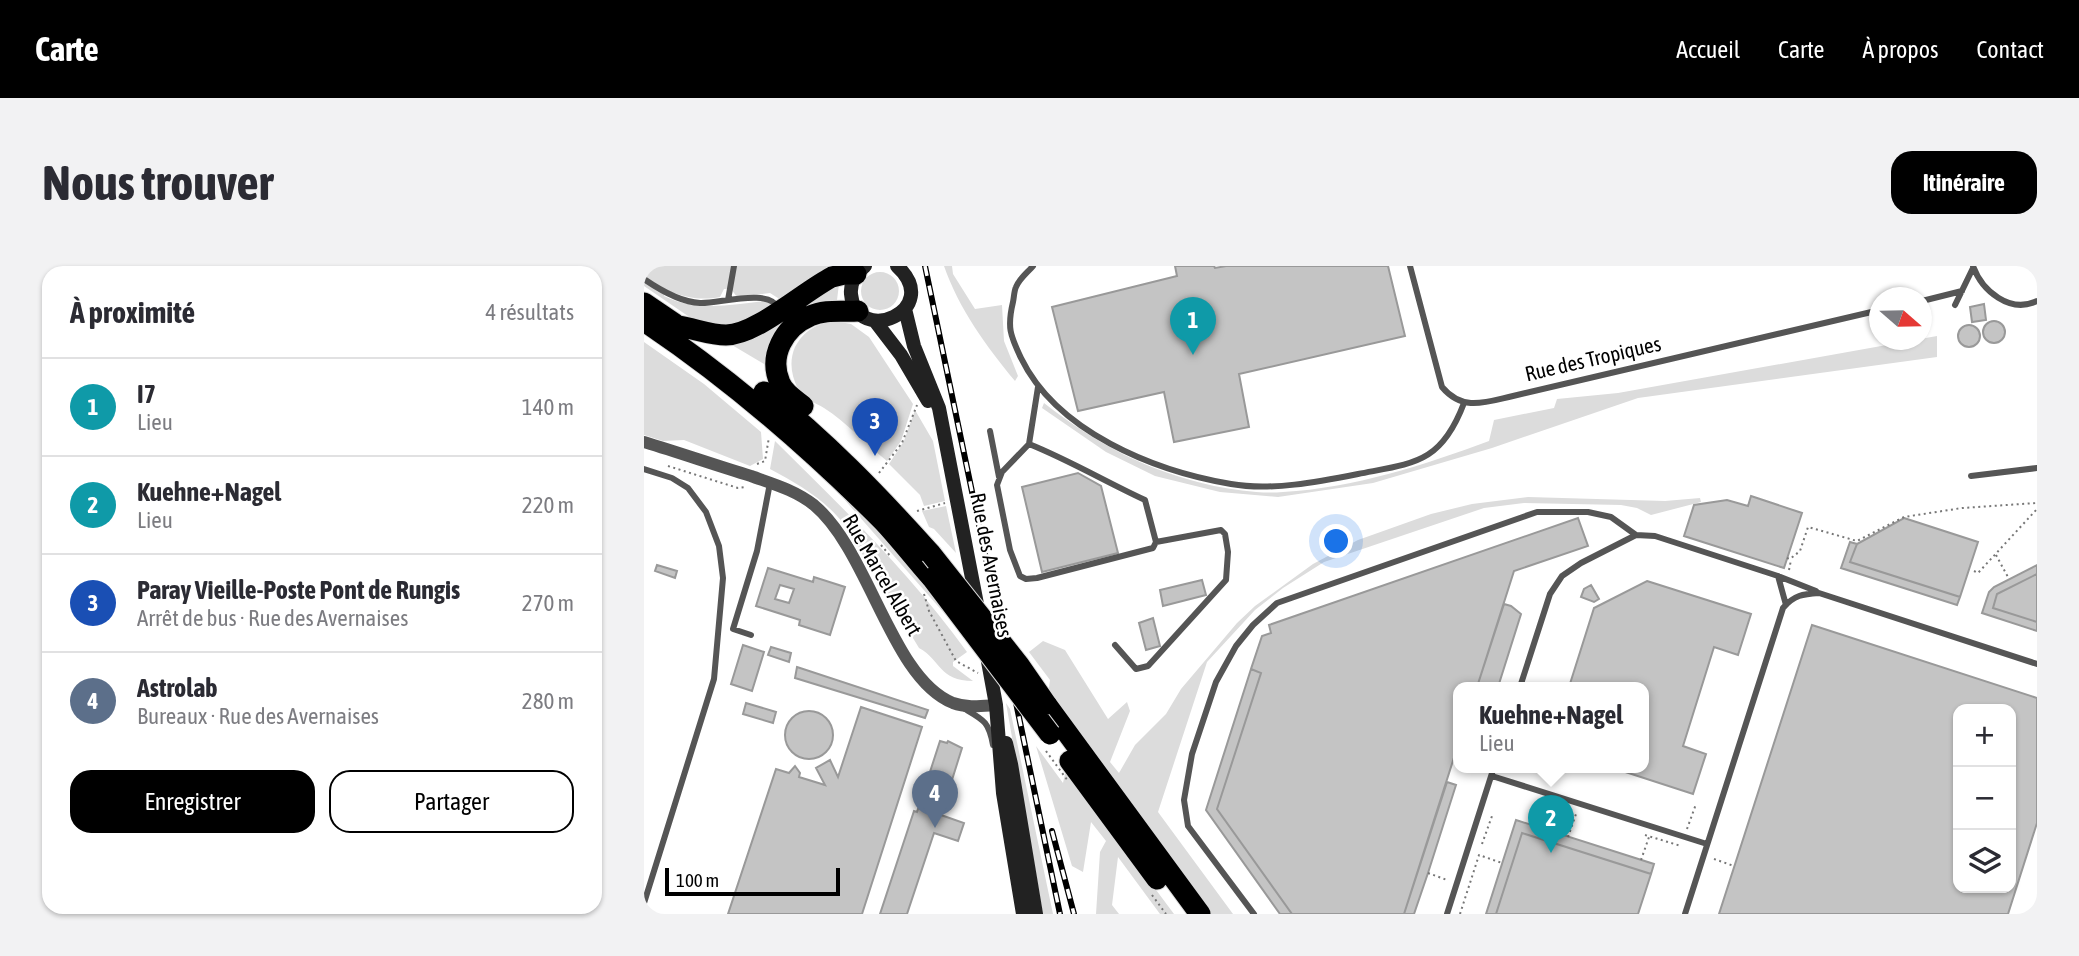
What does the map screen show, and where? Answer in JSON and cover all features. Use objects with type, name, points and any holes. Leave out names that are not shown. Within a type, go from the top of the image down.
[{"type":"highway","points":[[677,326],[732,335],[749,330],[832,277],[860,270]]},
{"type":"highway","points":[[644,303],[750,380],[807,428],[884,502],[931,554],[1019,665],[1148,853],[1183,914]]},
{"type":"highway","points":[[866,316],[830,311],[808,316],[787,332],[777,354],[779,382],[785,391],[877,475],[913,513],[931,554]]},
{"type":"highway","points":[[644,321],[685,349],[769,415],[885,523],[928,585],[1200,914]]},
{"type":"main road","name":"Rue des Avernaises","points":[[903,268],[911,291],[905,309],[911,338],[939,408],[993,684],[1003,793],[1023,914]]},
{"type":"main road","points":[[860,270],[850,293],[866,316],[892,319],[905,309]]},
{"type":"main road","name":"Rue des Avernaises","points":[[866,316],[901,355],[925,392],[943,434]]},
{"type":"main road","name":"Rue des Avernaises","points":[[996,705],[1011,764],[1036,914]]},
{"type":"street","name":"Rue Marcel Albert","points":[[644,442],[771,482],[809,502],[835,527],[912,667],[925,684],[954,703],[969,706],[996,705]]},
{"type":"lane","points":[[728,300],[734,266]]},
{"type":"lane","points":[[1033,266],[1016,286],[1008,323],[1014,344],[1030,375],[1049,400],[1095,435],[1132,455],[1183,474],[1234,485],[1267,485],[1344,477],[1424,459],[1452,429],[1464,403],[1449,396],[1442,387],[1410,266]]},
{"type":"lane","points":[[1955,305],[1973,267]]},
{"type":"lane","points":[[1973,267],[1982,284],[1998,298],[2027,306],[2037,301]]},
{"type":"lane","points":[[644,279],[680,299],[700,303],[770,299],[777,304],[779,311]]},
{"type":"lane","points":[[1932,298],[1962,291]]},
{"type":"lane","name":"Rue des Tropiques","points":[[1464,403],[1503,399],[1869,313]]},
{"type":"lane","points":[[1029,444],[1145,500],[1156,542],[1153,548],[1037,578],[1026,579],[1020,576],[1010,550],[997,485],[1002,472],[1029,444],[1038,387]]},
{"type":"lane","points":[[990,431],[999,480]]},
{"type":"lane","points":[[1971,476],[2037,468]]},
{"type":"lane","points":[[644,469],[672,478],[688,488],[706,512],[719,546],[723,578],[714,679],[644,903]]},
{"type":"lane","points":[[733,629],[757,551],[771,482]]},
{"type":"lane","points":[[1254,914],[1188,825],[1184,800],[1192,754],[1216,682],[1236,646],[1253,625],[1277,604],[1537,512],[1588,512],[1611,517],[1636,535]]},
{"type":"lane","points":[[1115,645],[1136,669],[1148,666],[1226,580],[1228,555],[1225,534],[1221,530],[1156,542]]},
{"type":"lane","points":[[1522,682],[1550,594],[1562,576],[1581,563],[1636,535],[1655,536],[2037,664]]},
{"type":"lane","points":[[1685,914],[1786,605],[1778,576]]},
{"type":"lane","points":[[1786,605],[1801,594],[1819,593]]},
{"type":"lane","points":[[719,632],[733,629],[751,635]]},
{"type":"lane","points":[[954,703],[975,713],[988,727],[1003,793]]},
{"type":"lane","points":[[1447,914],[1493,773]]},
{"type":"lane","points":[[1492,776],[1707,844]]},
{"type":"path","points":[[877,475],[902,443],[915,407]]},
{"type":"path","points":[[765,467],[770,433]]},
{"type":"path","points":[[752,467],[765,461]]},
{"type":"path","points":[[668,466],[738,488],[743,489],[747,483]]},
{"type":"path","points":[[913,513],[948,503]]},
{"type":"path","points":[[1789,570],[1792,561],[1789,558],[1800,551],[1808,527],[1857,541],[1904,517],[1962,508],[2037,503]]},
{"type":"path","points":[[1974,571],[1978,573],[2037,509]]},
{"type":"path","points":[[1996,554],[2009,579]]},
{"type":"path","points":[[928,585],[929,611],[956,661],[993,684]]},
{"type":"path","points":[[1687,830],[1696,804]]},
{"type":"path","points":[[1568,837],[1576,813]]},
{"type":"path","points":[[1482,844],[1492,816]]},
{"type":"path","points":[[1641,860],[1649,836]]},
{"type":"path","points":[[1460,914],[1479,855],[1502,863]]},
{"type":"path","points":[[1713,859],[1734,866]]},
{"type":"path","points":[[1427,873],[1447,880]]},
{"type":"path","points":[[2034,914],[2037,905]]},
{"type":"shaded area","points":[[644,266],[834,266],[781,300],[770,293],[737,297],[731,289],[724,289],[720,297],[706,299],[666,290],[664,296],[701,306],[765,301],[772,306],[746,327],[704,327],[644,286]]},
{"type":"shaded area","points":[[944,266],[952,266],[953,274],[975,309],[1002,305],[1004,341],[1018,376],[1015,381],[974,326],[957,297]]},
{"type":"shaded area","points":[[880,272],[893,278],[899,291],[893,304],[880,310],[867,304],[861,291],[867,278]]},
{"type":"shaded area","points":[[839,284],[837,300],[808,305],[783,321],[772,342],[769,367],[732,345]]},
{"type":"shaded area","points":[[834,321],[851,324],[869,337],[913,404],[901,441],[887,461],[840,420],[803,395],[796,384],[791,363],[795,347],[802,336],[812,329]]},
{"type":"shaded area","points":[[644,327],[745,403],[845,493],[967,631],[966,638],[843,498],[780,438],[692,367],[644,333]]},
{"type":"shaded area","points":[[1937,336],[1937,357],[1638,398],[1492,448],[1373,483],[1278,497],[1220,492],[1155,476],[1106,452],[1042,408],[1044,403],[1104,444],[1167,473],[1223,487],[1257,492],[1310,490],[1388,474],[1489,441],[1494,420],[1554,408],[1557,399],[1618,393],[1869,348],[1932,350],[1932,337]]},
{"type":"shaded area","points":[[644,342],[704,384],[761,432],[763,459],[750,466],[684,440],[663,441],[644,435]]},
{"type":"shaded area","points":[[915,410],[933,441],[945,501],[924,506],[920,495],[889,464],[904,441]]},
{"type":"shaded area","points":[[775,441],[851,517],[923,596],[967,652],[953,662],[953,666],[973,681],[953,678],[919,648],[844,524],[819,500],[770,469]]},
{"type":"shaded area","points":[[1528,497],[1665,501],[1700,498],[1701,502],[1651,515],[1637,508],[1621,505],[1524,503],[1484,508],[1324,562],[1255,610],[1207,662],[1158,812],[1233,914],[1209,914],[1048,696],[1050,680],[1029,652],[1043,641],[1065,650],[1108,719],[1127,702],[1130,711],[1110,762],[1119,773],[1135,745],[1166,714],[1181,689],[1237,623],[1255,606],[1313,564],[1358,540],[1431,514],[1472,504]]},
{"type":"shaded area","points":[[946,506],[956,553],[929,527],[922,511]]},
{"type":"shaded area","points":[[1006,703],[1010,709],[1053,914],[1043,914]]},
{"type":"shaded area","points":[[1036,746],[1063,783],[1066,769],[1174,914],[1160,914],[1118,857],[1112,905],[1119,914],[1096,914],[1100,852],[1106,841],[1091,822],[1083,872],[1072,866]]},
{"type":"building","points":[[1175,266],[1388,266],[1405,336],[1239,374],[1249,427],[1174,442],[1164,392],[1078,411],[1052,307],[1177,276]]},
{"type":"building","points":[[1984,304],[1986,320],[1972,322],[1970,307]]},
{"type":"building","points":[[1994,321],[2002,324],[2005,332],[2002,340],[1994,343],[1986,340],[1983,332],[1986,324]]},
{"type":"building","points":[[1969,325],[1977,328],[1980,336],[1977,344],[1969,347],[1961,344],[1958,336],[1961,328]]},
{"type":"building","points":[[1078,473],[1101,486],[1118,553],[1042,572],[1022,487]]},
{"type":"building","points":[[1751,496],[1802,513],[1784,568],[1684,536],[1694,505],[1727,500],[1748,506]]},
{"type":"building","points":[[1578,518],[1588,546],[1514,571],[1479,682],[1453,682],[1453,761],[1404,914],[1292,914],[1217,809],[1261,673],[1251,669],[1262,636],[1271,633],[1269,625]]},
{"type":"building","points":[[1904,518],[1978,542],[1960,597],[1850,562],[1857,544]]},
{"type":"building","points":[[1850,542],[1857,544],[1850,562],[1960,597],[1957,605],[1841,568]]},
{"type":"building","points":[[657,565],[677,571],[675,578],[655,571]]},
{"type":"building","points":[[2037,565],[2037,574],[1997,594],[1993,608],[2037,622],[2037,631],[1982,613],[1989,592],[1994,587]]},
{"type":"building","points":[[768,568],[813,582],[814,577],[845,587],[830,635],[799,625],[800,620],[756,606]],"holes":[[[780,585],[794,589],[789,603],[775,599]]]},
{"type":"building","points":[[2037,574],[2037,622],[1993,608],[1997,594]]},
{"type":"building","points":[[1202,580],[1206,595],[1163,606],[1160,590]]},
{"type":"building","points":[[1647,581],[1751,614],[1738,655],[1714,647],[1683,746],[1706,754],[1693,794],[1628,773],[1649,773],[1649,682],[1571,682],[1594,608]]},
{"type":"building","points":[[1591,585],[1599,599],[1594,602],[1581,597],[1584,589]]},
{"type":"building","points":[[1504,604],[1511,606],[1521,614],[1500,682],[1479,682]]},
{"type":"building","points":[[1153,618],[1160,646],[1146,650],[1139,623]]},
{"type":"building","points":[[1812,625],[2037,698],[2037,823],[2016,889],[2016,704],[1953,704],[1953,893],[2015,893],[2008,914],[1719,914]]},
{"type":"building","points":[[743,645],[764,652],[752,691],[731,684]]},
{"type":"building","points":[[771,647],[791,653],[789,662],[768,655]]},
{"type":"building","points":[[797,667],[928,710],[925,718],[795,678]]},
{"type":"building","points":[[1251,669],[1261,673],[1217,809],[1292,914],[1280,914],[1206,810]]},
{"type":"building","points":[[746,703],[776,712],[773,723],[743,714]]},
{"type":"building","points":[[861,707],[922,727],[862,914],[728,914],[776,769],[789,773],[795,766],[800,773],[799,777],[825,785],[816,768],[830,760],[838,777]]},
{"type":"building","points":[[809,711],[826,718],[833,735],[826,752],[809,759],[792,752],[785,735],[792,718]]},
{"type":"building","points":[[940,741],[948,741],[962,748],[941,815],[964,823],[958,841],[934,833],[907,914],[880,914],[914,811],[917,812]]},
{"type":"building","points":[[1447,782],[1456,785],[1428,873],[1414,914],[1404,914]]},
{"type":"building","points":[[1516,820],[1654,864],[1651,874],[1522,833],[1496,914],[1486,914]]},
{"type":"building","points":[[1522,833],[1651,874],[1638,914],[1496,914]]},
{"type":"railway","points":[[925,266],[1060,914]]},
{"type":"railway","points":[[1052,831],[1074,914]]},
{"type":"place","name":"I7","points":[[1193,355]]},
{"type":"place","name":"Paray Vieille-Poste Pont de Rungis","points":[[875,456]]},
{"type":"place","name":"Astrolab","points":[[935,828]]},
{"type":"place","name":"Kuehne+Nagel","points":[[1551,853]]}]
